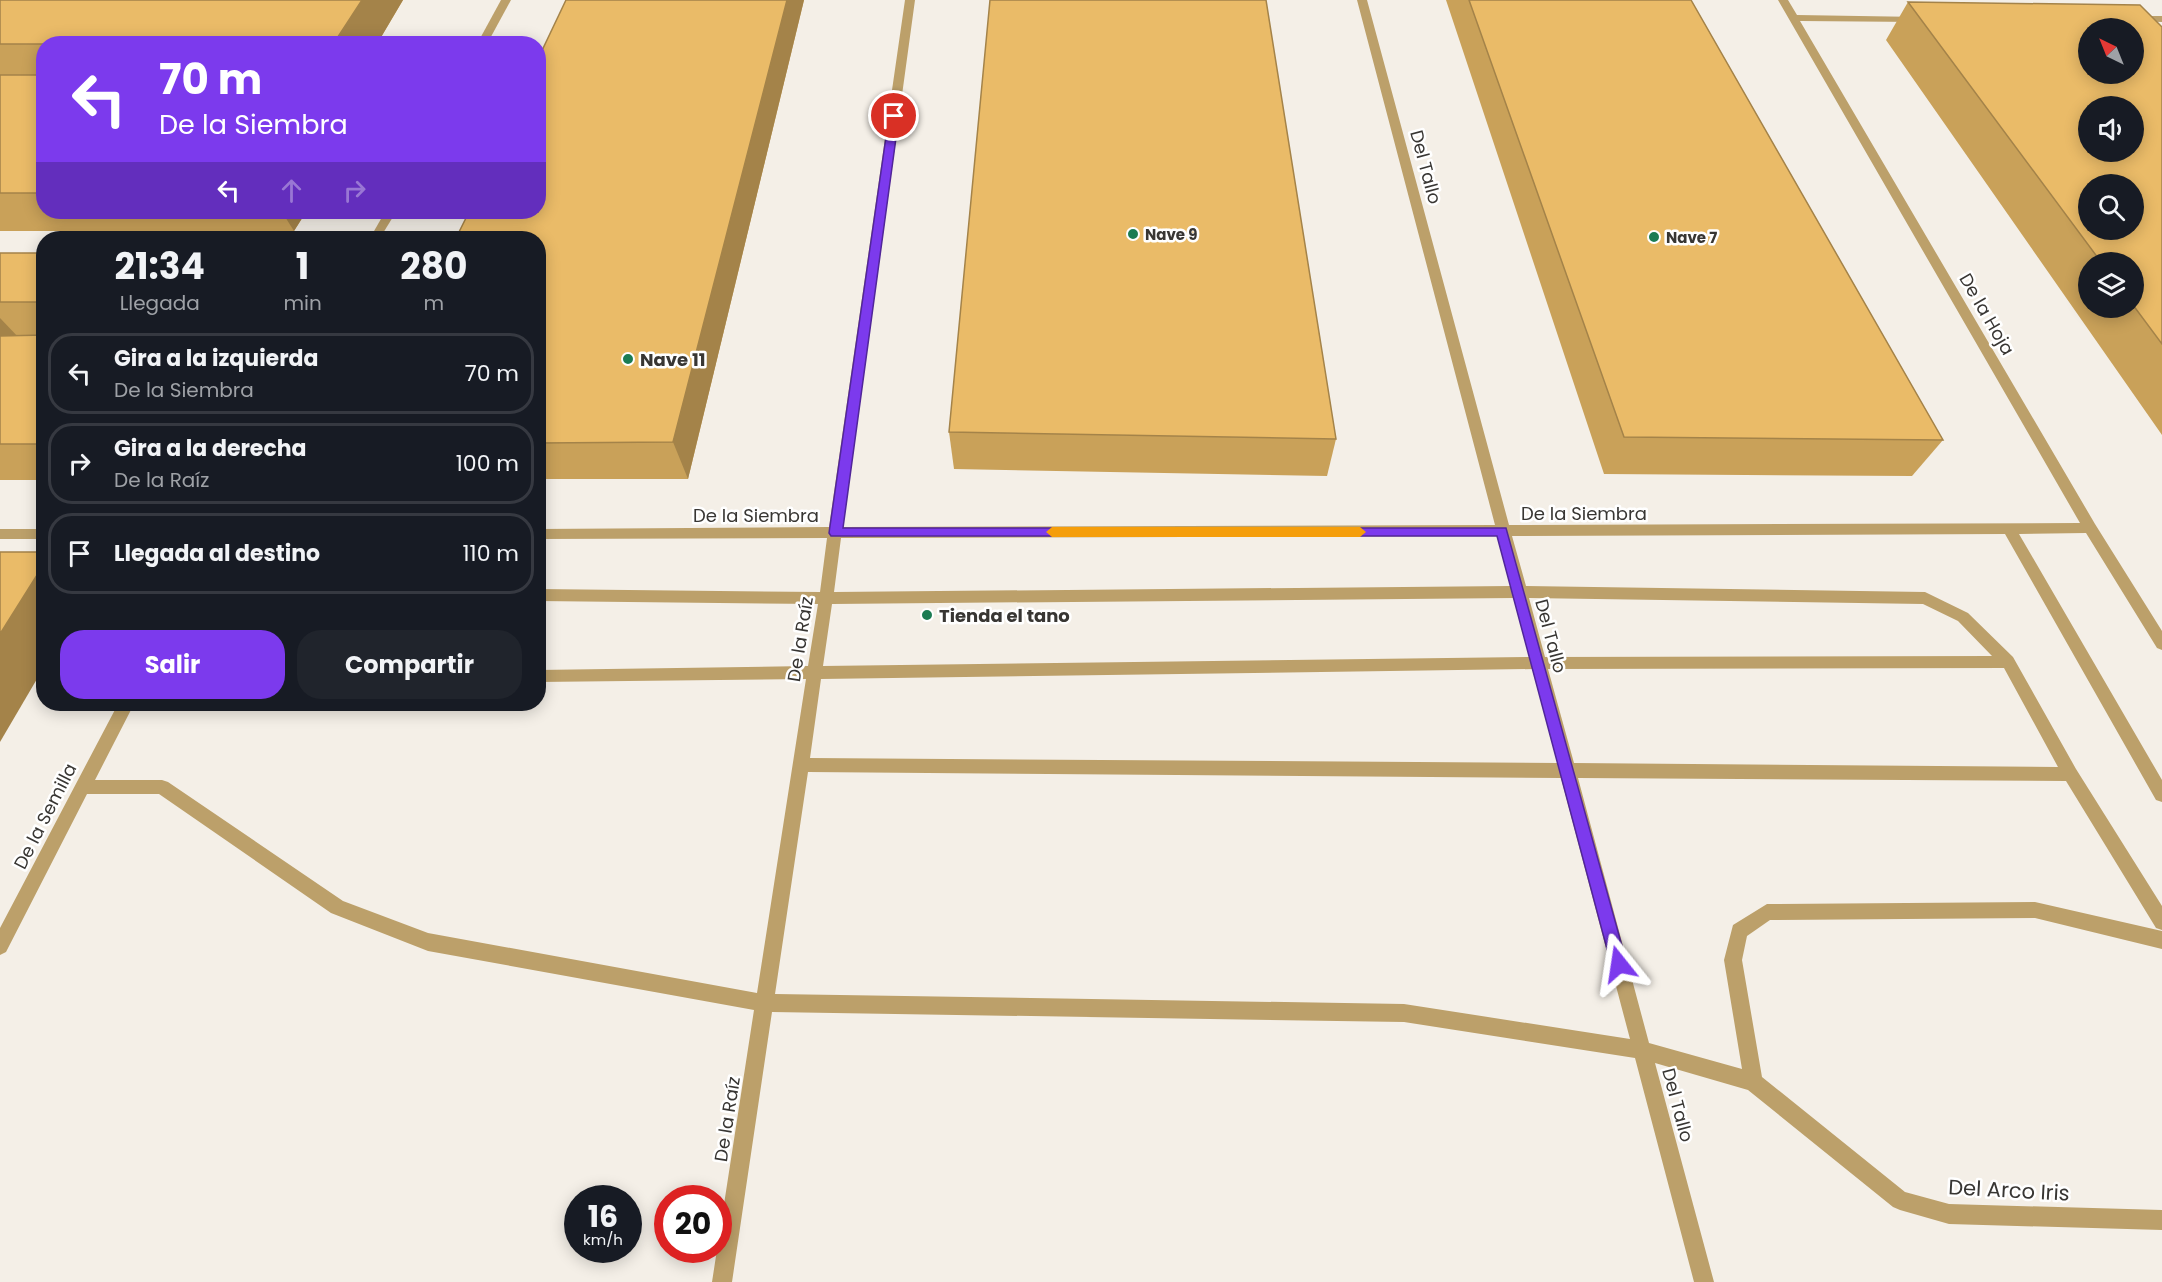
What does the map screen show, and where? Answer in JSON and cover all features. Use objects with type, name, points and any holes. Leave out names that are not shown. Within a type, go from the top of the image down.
[{"type":"lane","points":[[486,36],[506,0]]},
{"type":"lane","name":"De la Raíz","points":[[722,1282],[836,533],[910,0]]},
{"type":"lane","name":"Del Tallo","points":[[1362,0],[1518,592],[1704,1282]]},
{"type":"lane","name":"De la Hoja","points":[[1783,0],[2090,528],[2162,644]]},
{"type":"lane","points":[[1795,18],[1925,19]]},
{"type":"lane","points":[[2144,19],[2162,19]]},
{"type":"lane","points":[[2009,528],[2162,795]]},
{"type":"lane","name":"De la Siembra","points":[[546,534],[2090,528]]},
{"type":"lane","points":[[0,534],[36,534]]},
{"type":"lane","points":[[546,595],[826,598],[1518,592],[1925,598],[1963,616],[2008,662],[2070,774],[2162,922]]},
{"type":"lane","points":[[546,676],[1538,663],[2008,662]]},
{"type":"lane","name":"De la Semilla","points":[[0,946],[122,711]]},
{"type":"lane","points":[[801,765],[2070,774]]},
{"type":"lane","points":[[82,787],[162,787],[337,907],[428,942],[765,1003],[1404,1013],[1643,1050],[1753,1082],[1733,960],[1738,931],[1767,912],[2035,910],[2162,940]]},
{"type":"lane","name":"Del Arco Iris","points":[[1753,1082],[1900,1200],[1949,1214],[2162,1220]]},
{"type":"building","points":[[0,0],[362,0],[339,36],[36,36],[36,44],[0,44]]},
{"type":"building","name":"Nave 11","points":[[566,0],[787,0],[673,442],[546,443],[546,231],[460,231],[466,219],[546,219],[546,42]]},
{"type":"building","name":"Nave 9","points":[[990,0],[1266,0],[1336,439],[949,432]]},
{"type":"building","name":"Nave 7","points":[[1469,0],[1691,0],[1943,440],[1624,437]]},
{"type":"building","points":[[1908,2],[2140,5],[2162,27],[2162,344],[2143,318],[2144,252],[2094,252],[2085,240],[2144,240],[2144,174],[2078,174],[2078,231]]},
{"type":"building","points":[[0,75],[36,75],[36,193],[0,193]]},
{"type":"building","points":[[0,253],[36,253],[36,302],[0,302]]},
{"type":"building","points":[[36,335],[36,444],[0,444],[0,336]]},
{"type":"building","points":[[0,552],[36,552],[36,577],[0,634]]},
{"type":"slow traffic","points":[[1052,532],[1360,532]]},
{"type":"place","name":"Nave 9","points":[[1133,234]]},
{"type":"place","name":"Nave 7","points":[[1654,237]]},
{"type":"place","name":"Nave 11","points":[[628,359]]},
{"type":"place","name":"Tienda el tano","points":[[927,615]]},
{"type":"route","points":[[894,116],[836,533],[1502,531],[1619,964]]}]
